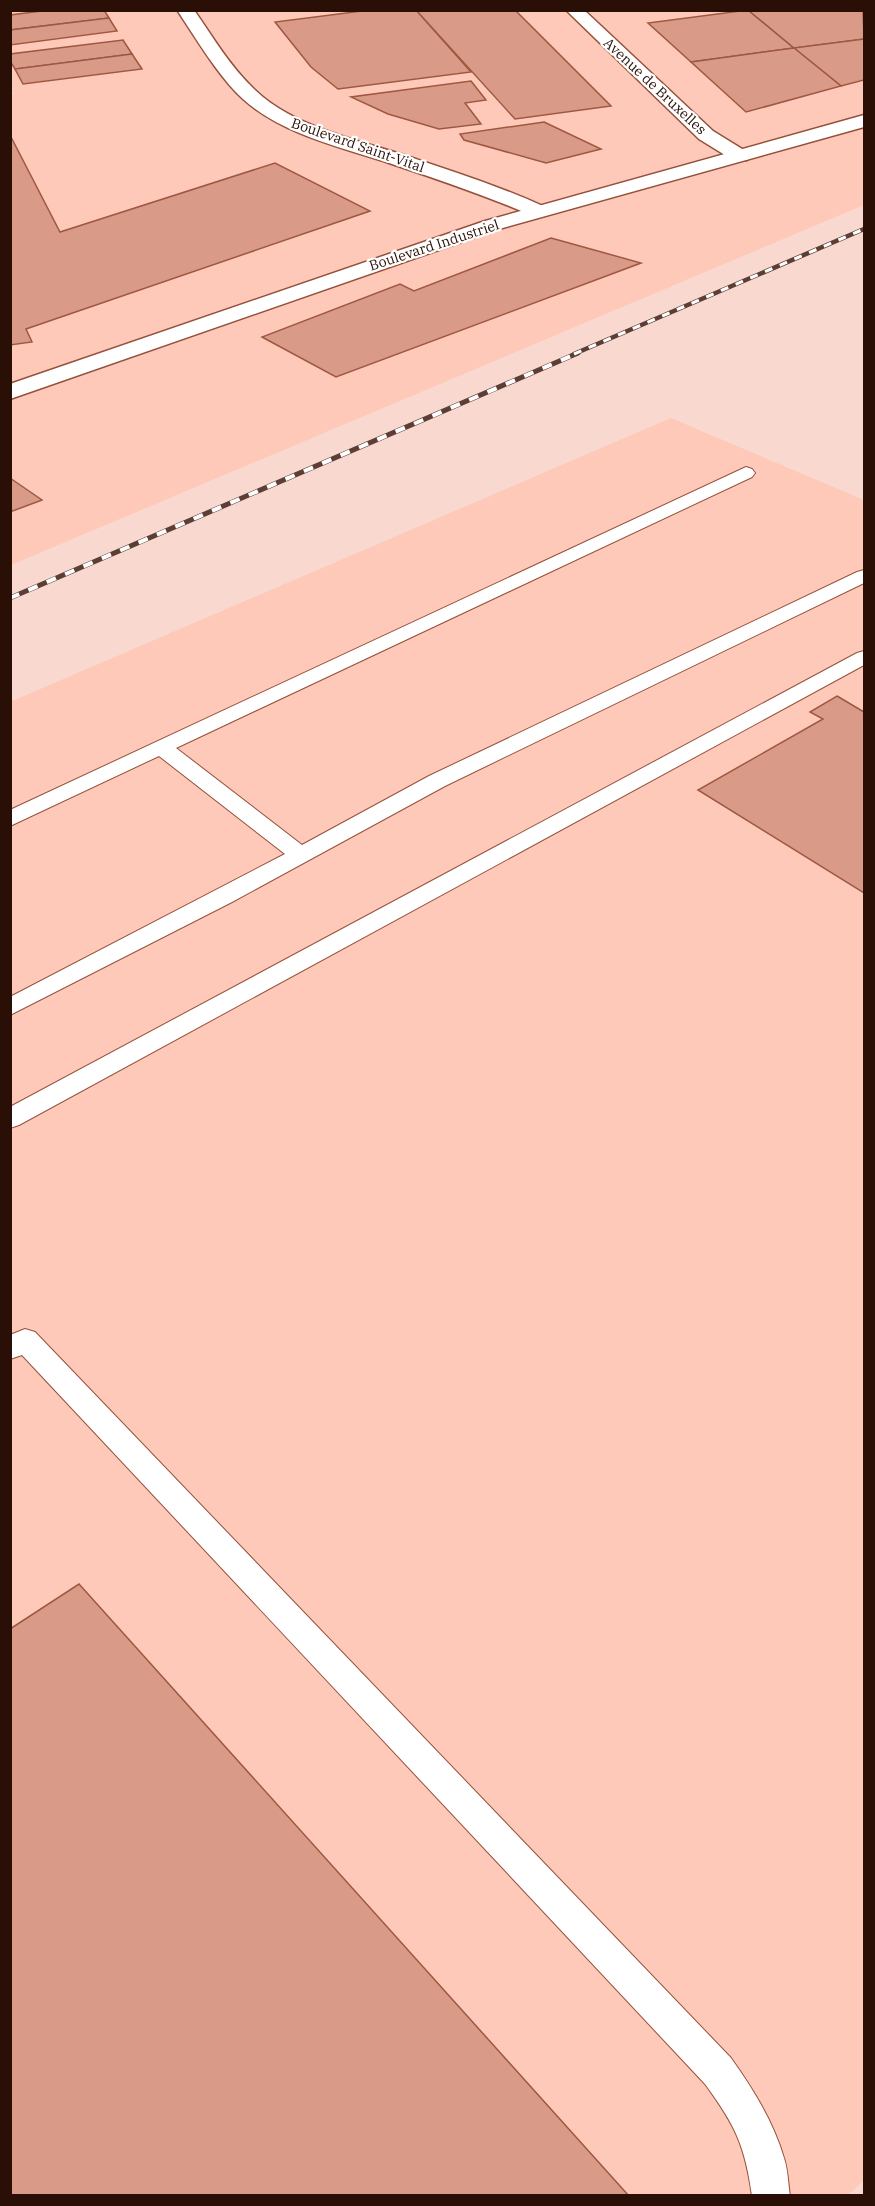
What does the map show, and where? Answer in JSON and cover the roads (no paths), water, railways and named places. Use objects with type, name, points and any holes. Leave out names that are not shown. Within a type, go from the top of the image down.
[{"type":"street","name":"Boulevard Saint-Vital","points":[[184,10],[235,79],[248,94],[268,110],[321,135],[486,188],[538,211]]},
{"type":"street","name":"Avenue de Bruxelles","points":[[574,10],[706,135],[740,156]]},
{"type":"street","name":"Boulevard Industriel","points":[[10,392],[378,263],[538,211],[864,122]]},
{"type":"lane","points":[[10,819],[746,473]]},
{"type":"lane","points":[[10,1007],[224,897],[437,781],[864,576]]},
{"type":"lane","points":[[10,1119],[864,657]]},
{"type":"lane","points":[[161,747],[301,855]]},
{"type":"lane","points":[[10,1348],[25,1340],[718,2071],[743,2105],[762,2149],[766,2159],[771,2196]]},
{"type":"railway","points":[[574,354],[864,229]]},
{"type":"railway","points":[[10,598],[578,353]]}]
